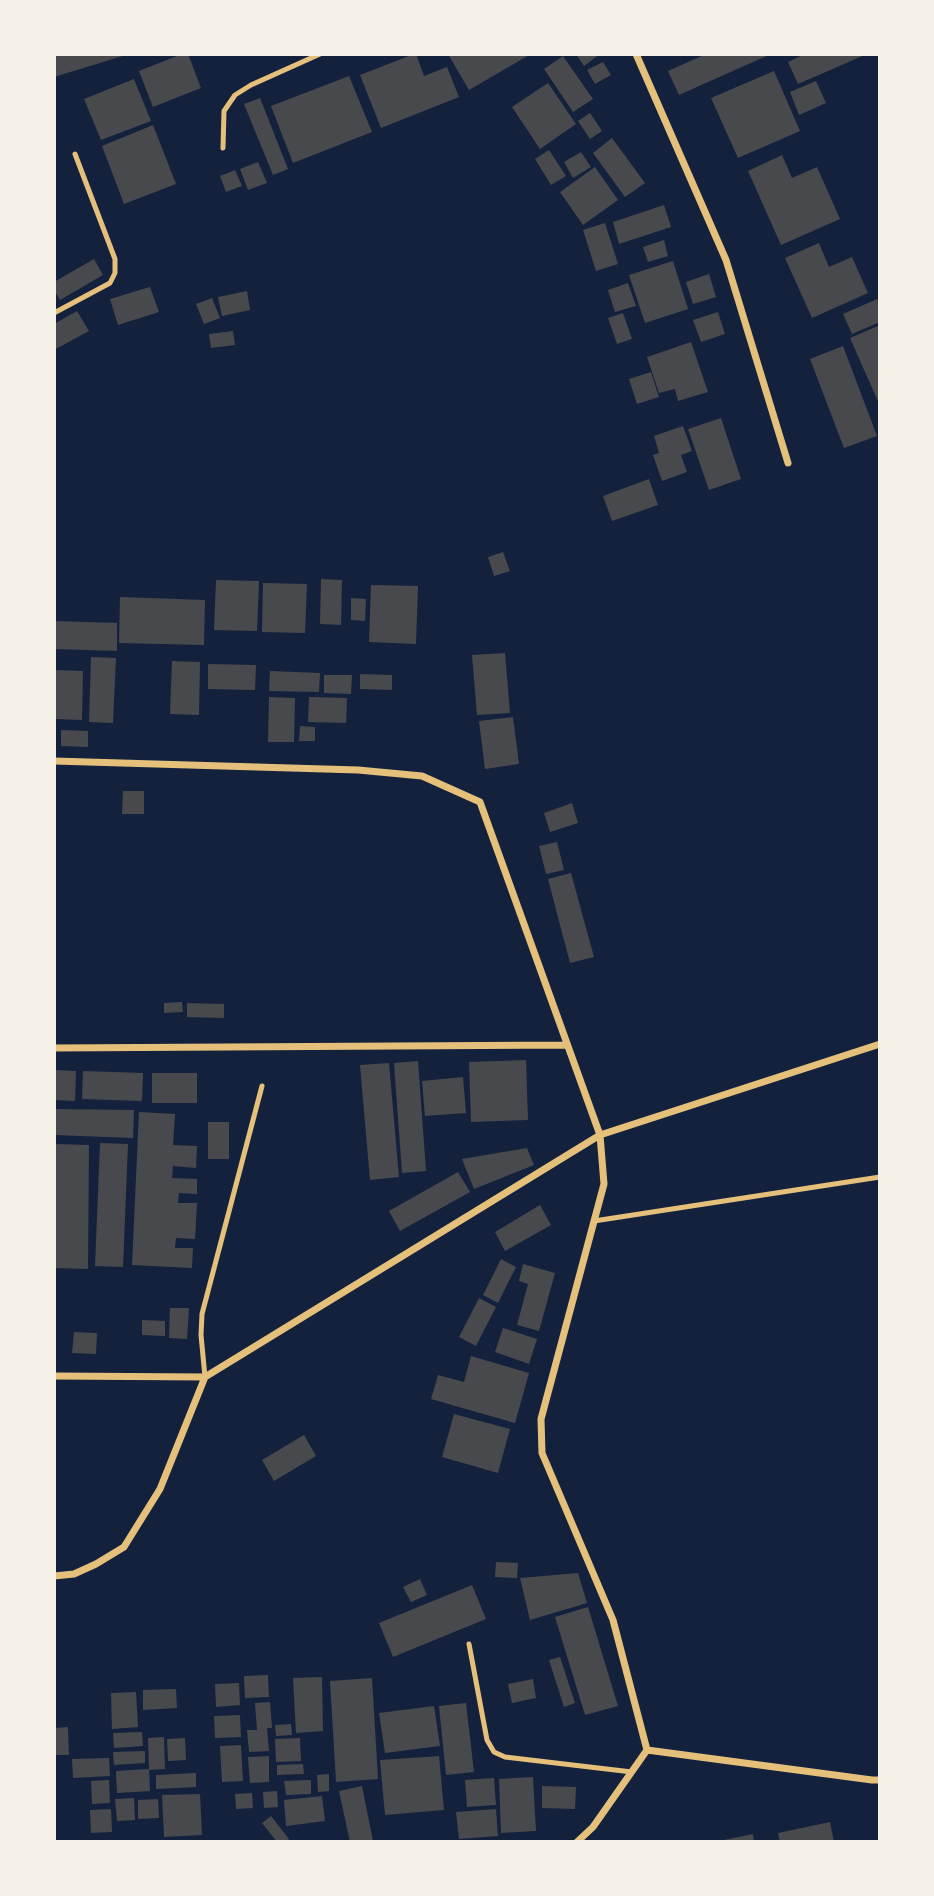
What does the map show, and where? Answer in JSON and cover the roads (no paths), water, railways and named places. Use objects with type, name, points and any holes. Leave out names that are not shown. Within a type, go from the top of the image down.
[{"type":"street","points":[[636,54],[726,260],[788,463]]},
{"type":"street","points":[[54,761],[344,770],[422,776],[480,802],[600,1135],[604,1184],[541,1419],[542,1453],[613,1620],[647,1750],[593,1827],[577,1842]]},
{"type":"street","points":[[54,1376],[205,1377],[600,1135],[880,1044]]},
{"type":"street","points":[[54,1048],[567,1045]]},
{"type":"street","points":[[54,1576],[74,1574],[124,1547],[160,1489],[205,1377]]},
{"type":"street","points":[[647,1750],[880,1780]]},
{"type":"lane","points":[[223,148],[224,111],[235,95],[320,54]]},
{"type":"lane","points":[[54,313],[110,283],[115,273],[115,259],[75,154]]},
{"type":"lane","points":[[205,1377],[202,1314],[262,1086]]},
{"type":"lane","points":[[594,1221],[880,1177]]},
{"type":"lane","points":[[469,1644],[487,1741],[494,1752],[505,1757],[632,1772]]}]
